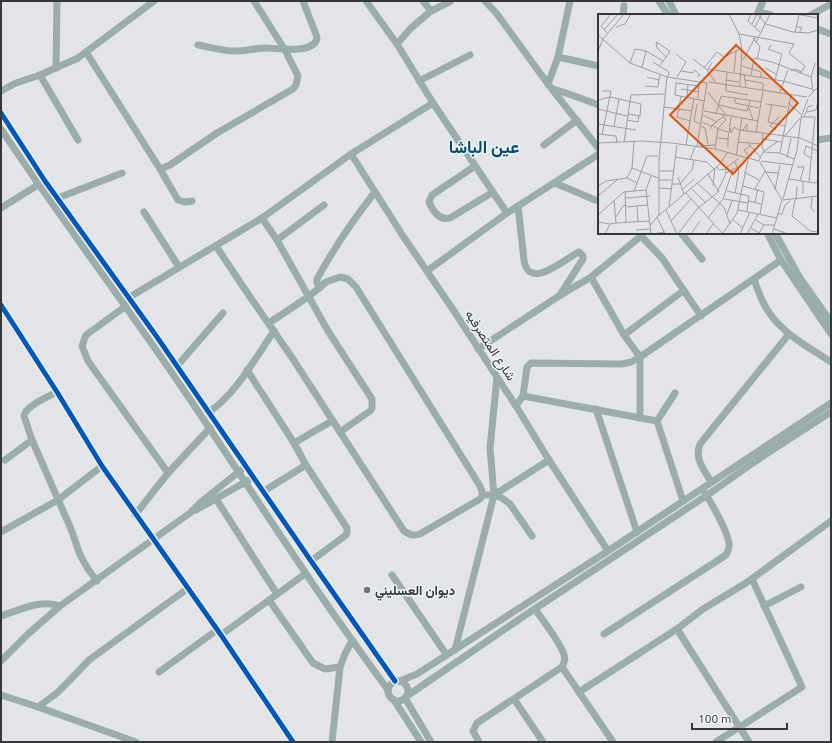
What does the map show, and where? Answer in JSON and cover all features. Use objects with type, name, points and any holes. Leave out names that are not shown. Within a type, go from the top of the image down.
[{"type":"street","points":[[56,68],[57,1]]},
{"type":"street","points":[[1,91],[16,83],[40,75],[72,61],[154,1]]},
{"type":"street","points":[[160,169],[174,162],[217,133],[296,85],[298,76],[285,50],[254,1]]},
{"type":"street","points":[[198,45],[232,51],[265,48],[285,50],[312,46],[317,38],[302,1]]},
{"type":"street","points":[[366,1],[397,44],[432,103],[507,213]]},
{"type":"street","points":[[423,1],[431,11]]},
{"type":"street","points":[[397,44],[411,28],[431,11],[451,1]]},
{"type":"street","points":[[485,1],[497,14],[598,148]]},
{"type":"street","points":[[551,86],[570,1]]},
{"type":"street","points":[[659,1],[667,14]]},
{"type":"street","points":[[669,1],[676,14]]},
{"type":"street","points":[[758,14],[763,1]]},
{"type":"street","points":[[813,14],[831,4]]},
{"type":"street","points":[[623,14],[624,6]]},
{"type":"street","points":[[818,29],[831,34]]},
{"type":"street","points":[[86,52],[178,200],[184,202],[192,201]]},
{"type":"street","points":[[419,81],[470,55]]},
{"type":"street","points":[[558,57],[598,66]]},
{"type":"street","points":[[818,70],[831,76]]},
{"type":"street","points":[[40,75],[78,140]]},
{"type":"street","points":[[551,86],[598,105]]},
{"type":"street","points":[[128,298],[262,218],[351,154],[432,103]]},
{"type":"street","points":[[1,113],[45,181],[177,366],[311,561],[398,681],[406,685],[408,688],[406,697],[431,742]]},
{"type":"street","points":[[544,145],[577,120]]},
{"type":"street","points":[[1,129],[38,186],[126,306],[210,428],[306,574],[388,690],[389,696],[394,700],[421,742]]},
{"type":"street","points":[[818,140],[831,138]]},
{"type":"street","name":"شارع المتصرفيه","points":[[351,154],[402,236],[454,311],[608,551]]},
{"type":"street","points":[[427,271],[507,213],[598,155]]},
{"type":"street","points":[[475,166],[432,196],[429,202],[433,209],[442,218],[450,218],[493,192]]},
{"type":"street","points":[[58,198],[122,173]]},
{"type":"street","points":[[1,208],[45,181]]},
{"type":"street","points":[[555,183],[595,200]]},
{"type":"street","points":[[320,288],[317,279],[331,254],[375,192]]},
{"type":"street","points":[[277,240],[324,205]]},
{"type":"street","points":[[518,206],[524,260],[528,271],[532,274],[542,273],[579,252],[583,256],[583,259],[559,296]]},
{"type":"street","points":[[144,212],[179,267]]},
{"type":"street","points":[[262,218],[277,240],[308,297],[339,349],[372,399],[373,405],[370,411],[340,432]]},
{"type":"street","points":[[682,234],[702,258]]},
{"type":"street","points":[[768,234],[781,260],[831,334]]},
{"type":"street","points":[[775,234],[800,278],[831,322]]},
{"type":"street","points":[[478,349],[559,296],[592,277],[642,235],[662,258],[683,291],[702,316]]},
{"type":"street","points":[[216,246],[291,356],[404,531],[408,534],[420,534],[480,500],[483,495]]},
{"type":"street","points":[[516,406],[523,396],[527,367],[531,363],[622,364],[631,362],[640,358],[702,316],[781,260]]},
{"type":"street","points":[[269,323],[308,297],[326,282],[340,277],[348,279],[356,287],[480,486],[483,495]]},
{"type":"street","points":[[592,277],[624,335],[640,358],[640,418]]},
{"type":"street","points":[[754,280],[765,306],[779,324],[789,334],[831,362]]},
{"type":"street","points":[[624,335],[683,291]]},
{"type":"street","points":[[1,305],[57,392],[102,466],[187,589],[219,632],[293,742]]},
{"type":"street","points":[[126,306],[86,334],[82,346],[88,361],[168,474]]},
{"type":"street","points":[[177,366],[223,313]]},
{"type":"street","points":[[209,412],[224,400],[274,331]]},
{"type":"street","points":[[711,482],[698,458],[700,444],[789,334]]},
{"type":"street","points":[[247,370],[347,528],[346,535],[311,561]]},
{"type":"street","points":[[455,650],[494,495],[490,448],[497,377]]},
{"type":"street","points":[[57,392],[28,408],[24,413],[24,420],[71,529],[80,555],[97,581]]},
{"type":"street","points":[[674,393],[657,421],[683,502]]},
{"type":"street","points":[[523,396],[657,421]]},
{"type":"street","points":[[388,690],[390,684],[417,674],[446,654],[455,650],[683,502],[701,488],[831,403]]},
{"type":"street","points":[[596,409],[637,532]]},
{"type":"street","points":[[394,700],[402,700],[535,609],[831,412]]},
{"type":"street","points":[[294,443],[332,420]]},
{"type":"street","points":[[135,515],[168,474],[210,428]]},
{"type":"street","points":[[5,460],[32,440]]},
{"type":"street","points":[[494,495],[549,460]]},
{"type":"street","points":[[264,492],[306,465]]},
{"type":"street","points":[[1,532],[58,500],[102,466]]},
{"type":"street","points":[[190,513],[201,502],[246,466]]},
{"type":"street","points":[[1,661],[28,634],[60,606],[190,513],[245,483],[253,477]]},
{"type":"street","points":[[604,634],[726,555],[729,550],[730,543],[720,521],[701,488]]},
{"type":"street","points":[[483,495],[494,495],[502,498],[510,504],[532,536]]},
{"type":"street","points":[[216,499],[277,594]]},
{"type":"street","points":[[579,692],[677,628],[703,609],[752,579],[831,521]]},
{"type":"street","points":[[160,672],[306,574]]},
{"type":"street","points":[[392,575],[446,654]]},
{"type":"street","points":[[716,742],[802,687],[752,579]]},
{"type":"street","points":[[764,606],[801,587]]},
{"type":"street","points":[[38,707],[66,684],[89,660],[187,589]]},
{"type":"street","points":[[269,600],[313,663],[325,669],[340,667]]},
{"type":"street","points":[[1,616],[37,604],[53,604],[60,606]]},
{"type":"street","points":[[479,742],[473,731],[477,723],[562,667],[565,662],[565,656],[535,609]]},
{"type":"street","points":[[677,628],[749,742]]},
{"type":"street","points":[[332,742],[340,667],[352,641]]},
{"type":"street","points":[[562,667],[613,742]]},
{"type":"street","points":[[1,695],[136,742]]},
{"type":"street","points":[[514,699],[543,742]]},
{"type":"cycle path","points":[[1,113],[45,181],[157,337],[395,681]]},
{"type":"cycle path","points":[[1,305],[57,392],[102,466],[221,635],[293,742]]},
{"type":"place","name":"ديوان العسليني","points":[[367,590]]},
{"type":"district","name":"عين الباشا","points":[[484,147]]}]
